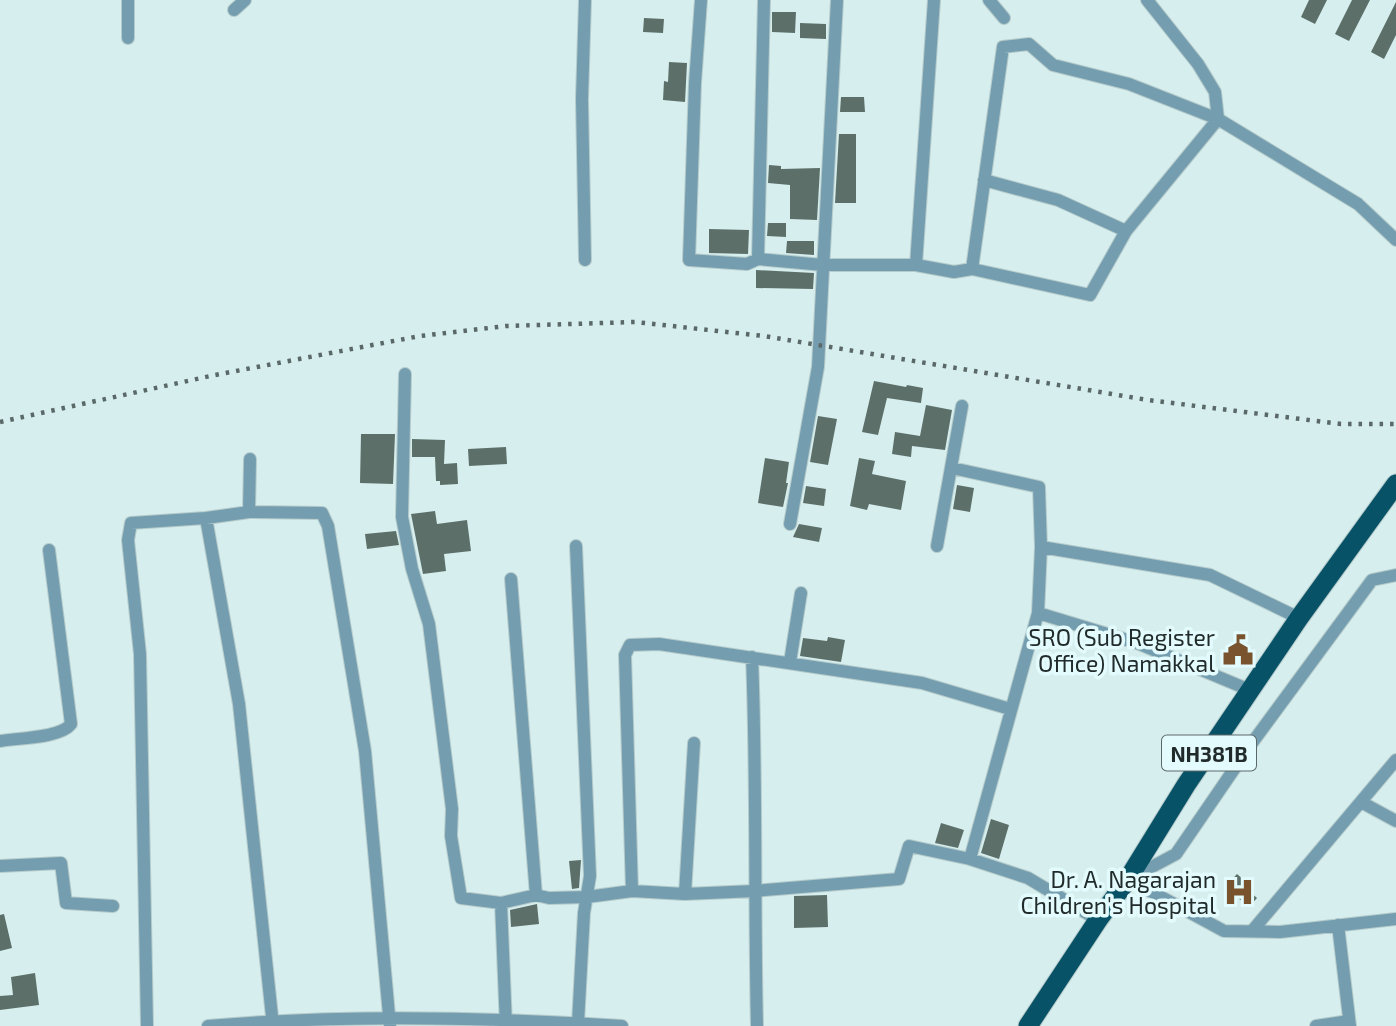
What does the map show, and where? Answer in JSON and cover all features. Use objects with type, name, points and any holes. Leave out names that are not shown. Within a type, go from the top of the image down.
[{"type":"highway","name":"NH381B","points":[[1028,1026],[1299,618],[1396,484]]},
{"type":"street","points":[[128,0],[128,38]]},
{"type":"street","points":[[234,10],[244,0]]},
{"type":"street","points":[[585,0],[582,99],[585,260]]},
{"type":"street","points":[[701,0],[695,83],[689,260],[747,264],[758,259],[823,265],[916,265],[954,272],[972,269],[1090,295],[1126,231],[1218,119],[1215,92],[1198,64],[1147,0]]},
{"type":"street","points":[[758,259],[764,0]]},
{"type":"street","points":[[790,524],[818,367],[837,0]]},
{"type":"street","points":[[916,265],[934,0]]},
{"type":"street","points":[[989,0],[1004,18]]},
{"type":"street","points":[[972,269],[1003,47],[1029,44],[1053,65],[1129,83],[1218,119],[1358,204],[1396,240]]},
{"type":"street","points":[[984,180],[1058,200],[1126,231]]},
{"type":"street","points":[[405,374],[402,517],[412,569],[429,624],[452,809],[451,836],[461,898],[501,903],[536,895],[548,898],[587,897],[632,891],[685,894],[754,891],[899,879],[909,846],[970,859],[1028,878],[1098,920]]},
{"type":"street","points":[[937,546],[962,406]]},
{"type":"street","points":[[249,512],[250,459]]},
{"type":"street","points":[[952,468],[1039,487],[1041,547],[1038,613],[970,859]]},
{"type":"street","points":[[147,1026],[140,654],[128,540],[131,523],[249,512],[322,513],[327,526],[365,751],[390,1023]]},
{"type":"street","points":[[206,518],[239,704],[273,1023]]},
{"type":"street","points":[[576,546],[590,876],[584,913],[578,1023]]},
{"type":"street","points":[[1041,547],[1210,575],[1299,618]]},
{"type":"street","points":[[0,738],[56,733],[67,729],[71,723],[49,550]]},
{"type":"street","points":[[1128,879],[1176,854],[1252,743],[1372,580],[1396,575]]},
{"type":"street","points":[[511,579],[536,895]]},
{"type":"street","points":[[790,662],[801,593]]},
{"type":"street","points":[[1038,613],[1137,643],[1252,691]]},
{"type":"street","points":[[632,891],[625,655],[630,645],[659,643],[922,682],[1010,709]]},
{"type":"street","points":[[752,657],[757,1026]]},
{"type":"street","points":[[685,894],[694,743]]},
{"type":"street","points":[[1252,931],[1396,760]]},
{"type":"street","points":[[1361,802],[1396,821]]},
{"type":"street","points":[[0,866],[61,863],[66,903],[113,906]]},
{"type":"street","points":[[1128,879],[1224,931],[1280,932],[1396,919]]},
{"type":"street","points":[[501,903],[507,1022]]},
{"type":"street","points":[[1316,1026],[1350,1024],[1338,925]]},
{"type":"street","points":[[208,1026],[273,1023],[507,1022],[622,1026]]},
{"type":"building","points":[[1309,0],[1327,0],[1315,24],[1301,17]]},
{"type":"building","points":[[1352,0],[1370,0],[1349,41],[1335,34]]},
{"type":"building","points":[[1396,2],[1396,35],[1384,59],[1371,52]]},
{"type":"building","points":[[772,12],[796,12],[795,33],[772,32]]},
{"type":"building","points":[[644,18],[664,19],[663,33],[643,32]]},
{"type":"building","points":[[800,23],[826,24],[826,39],[800,38]]},
{"type":"building","points":[[669,62],[687,63],[685,102],[663,100],[664,81],[668,82]]},
{"type":"building","points":[[841,97],[864,97],[865,112],[840,112]]},
{"type":"building","points":[[839,134],[856,134],[856,203],[835,203]]},
{"type":"building","points":[[769,165],[781,166],[781,169],[820,168],[817,220],[790,219],[790,185],[768,183]]},
{"type":"building","points":[[768,223],[786,223],[786,237],[767,236]]},
{"type":"building","points":[[709,229],[749,230],[748,254],[709,253]]},
{"type":"building","points":[[787,241],[814,241],[814,255],[786,253]]},
{"type":"building","points":[[756,270],[814,273],[813,289],[756,288]]},
{"type":"building","points":[[874,381],[923,388],[921,403],[887,398],[878,435],[862,432]]},
{"type":"building","points":[[926,405],[952,410],[945,450],[912,446],[911,457],[892,454],[895,432],[920,436]]},
{"type":"building","points":[[818,416],[837,419],[828,465],[810,462]]},
{"type":"building","points":[[361,434],[395,434],[393,484],[360,483]]},
{"type":"building","points":[[412,439],[445,440],[444,464],[457,463],[458,484],[440,485],[440,481],[436,481],[435,457],[412,457]]},
{"type":"building","points":[[506,447],[507,464],[469,466],[468,449]]},
{"type":"building","points":[[765,458],[789,462],[783,507],[758,503]]},
{"type":"building","points":[[859,458],[875,461],[872,474],[906,481],[901,510],[869,504],[867,510],[850,506]]},
{"type":"building","points":[[957,485],[974,488],[970,512],[953,509]]},
{"type":"building","points":[[806,486],[826,489],[824,506],[803,503]]},
{"type":"building","points":[[435,511],[437,524],[467,520],[471,551],[444,554],[446,571],[423,574],[411,514]]},
{"type":"building","points":[[799,524],[822,528],[819,542],[793,537]]},
{"type":"building","points":[[396,531],[399,545],[367,549],[365,534]]},
{"type":"building","points":[[828,637],[845,640],[841,662],[800,656],[803,638],[827,641]]},
{"type":"building","points":[[991,819],[1009,825],[999,859],[981,853]]},
{"type":"building","points":[[941,823],[964,830],[958,848],[935,843]]},
{"type":"building","points":[[581,860],[579,888],[572,889],[569,861]]},
{"type":"building","points":[[1237,874],[1253,888],[1250,892],[1257,898],[1249,907],[1225,887]]},
{"type":"building","points":[[827,895],[828,927],[794,928],[794,896]]},
{"type":"building","points":[[537,904],[539,924],[511,927],[510,910]]},
{"type":"building","points":[[4,914],[12,948],[0,951],[0,915]]},
{"type":"building","points":[[35,973],[39,1005],[0,1010],[0,996],[13,995],[11,977]]},
{"type":"railway","points":[[0,422],[215,375],[420,336],[506,326],[635,322],[764,336],[1148,400],[1341,424],[1396,424]]},
{"type":"place","name":"SRO (Sub Register Office) Namakkal","points":[[1238,650]]},
{"type":"place","name":"Dr. A. Nagarajan Children's Hospital","points":[[1239,892]]}]
